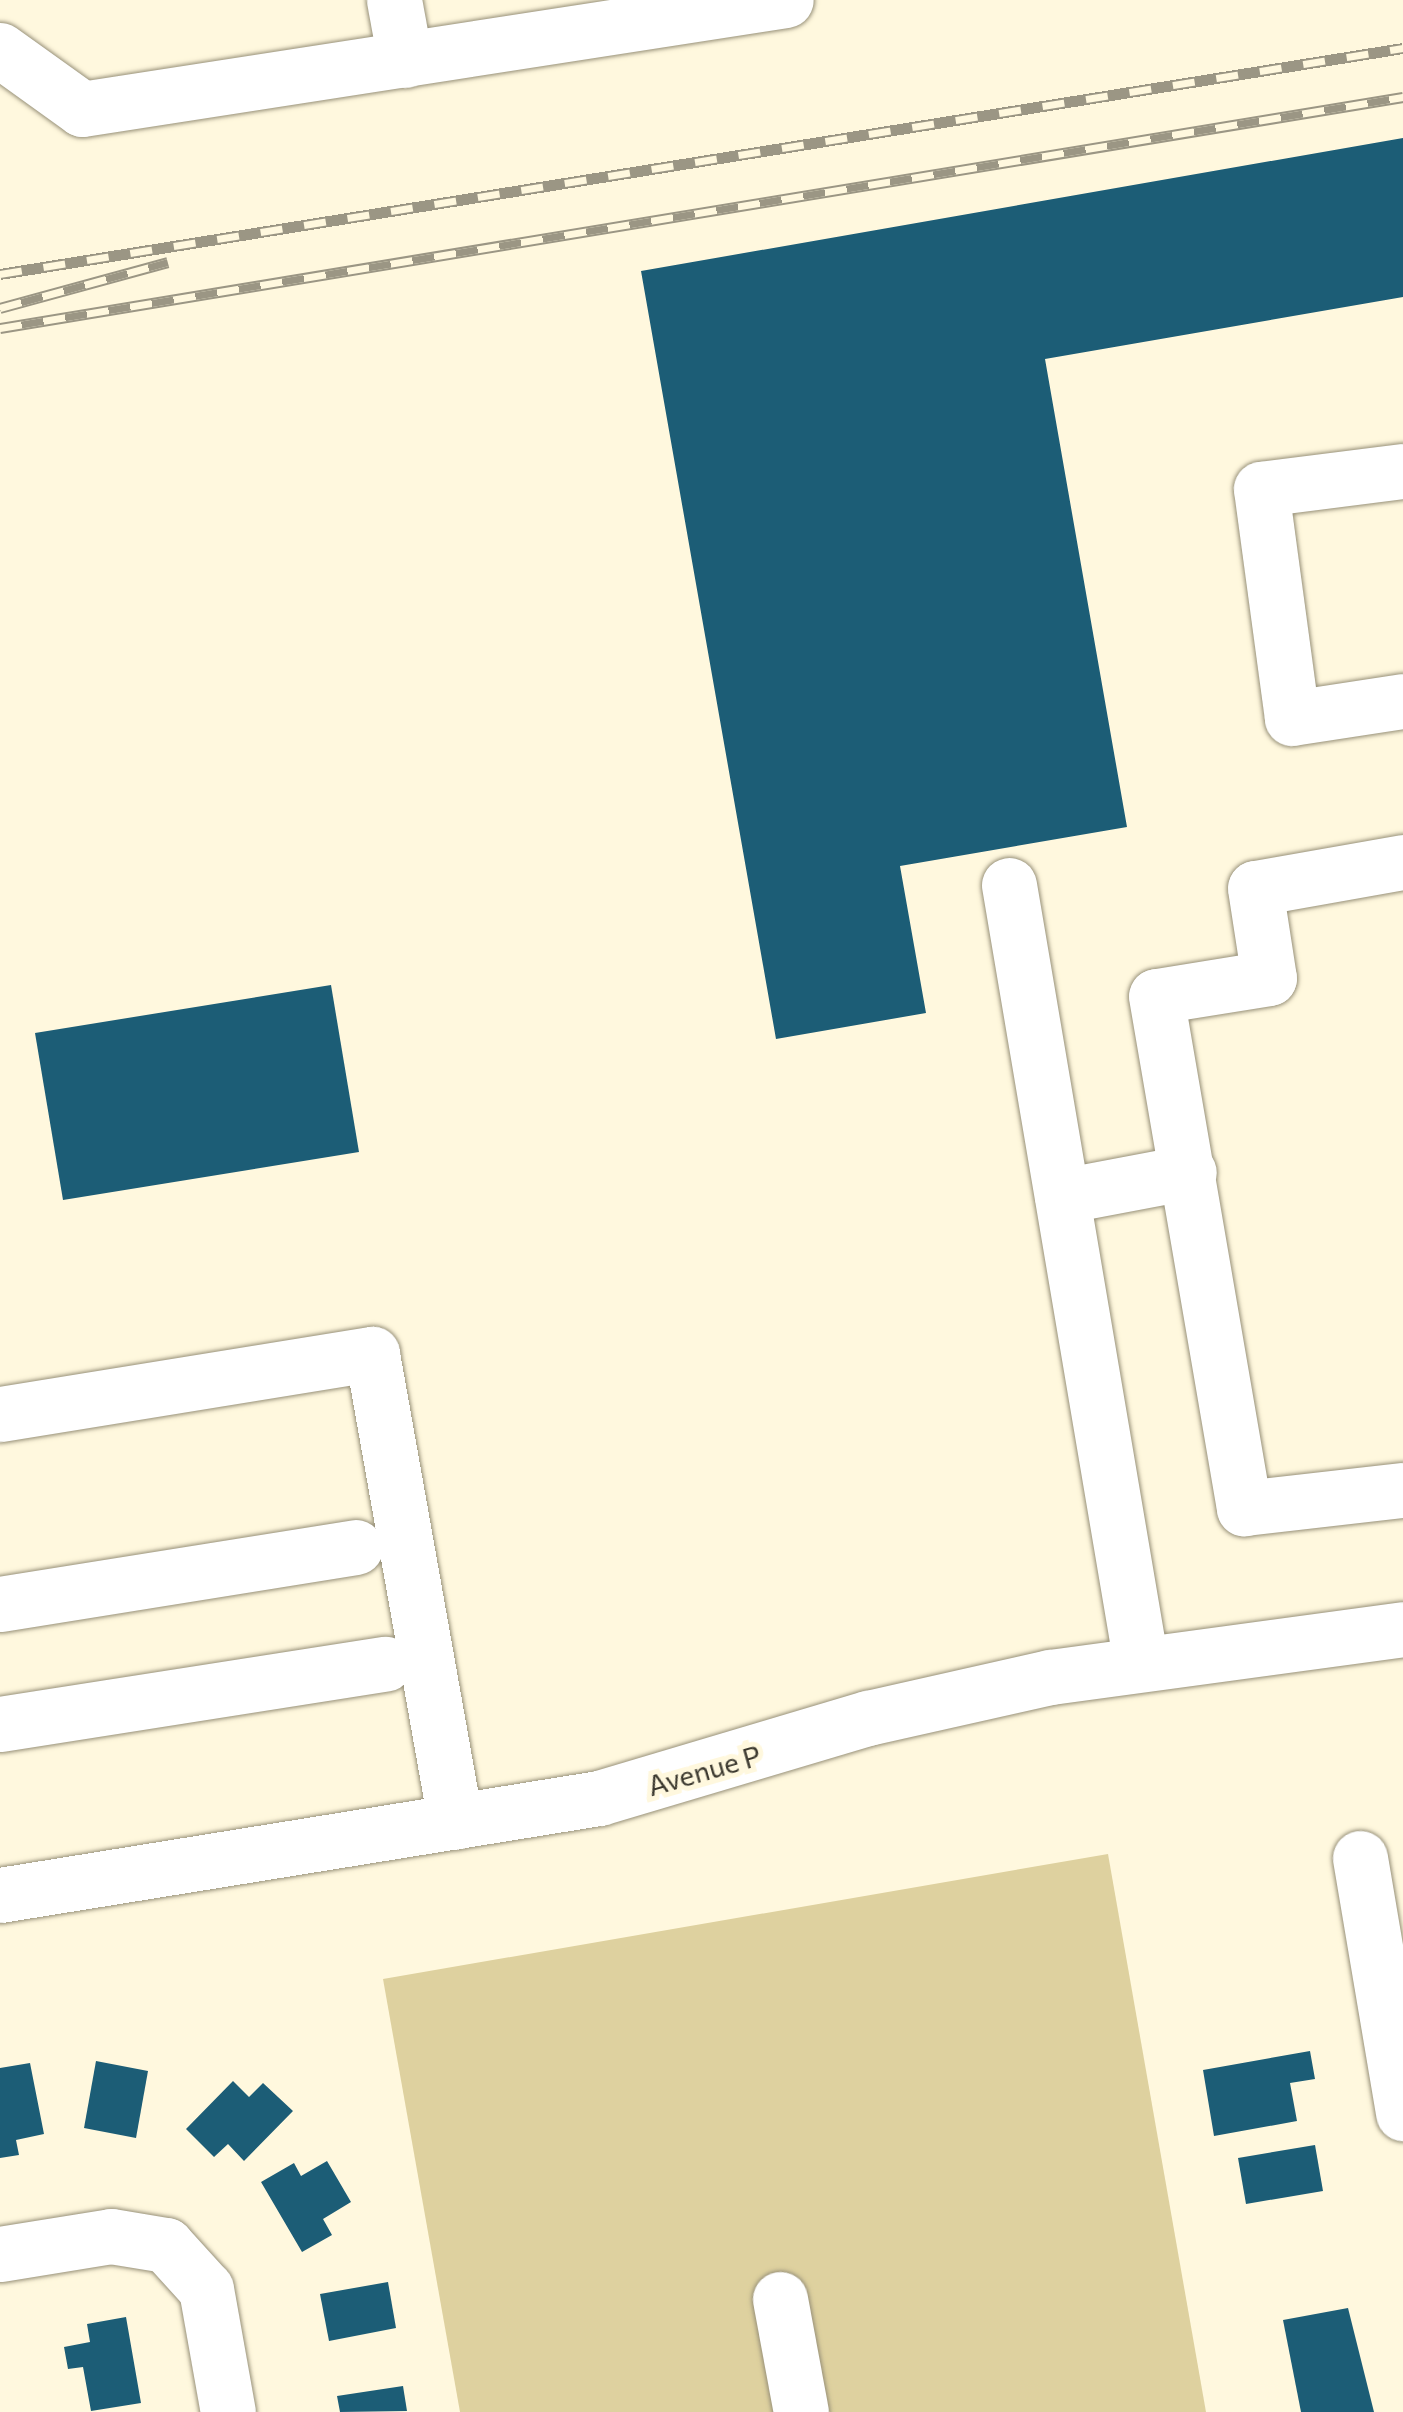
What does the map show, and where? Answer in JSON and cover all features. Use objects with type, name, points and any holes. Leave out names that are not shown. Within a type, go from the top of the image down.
[{"type":"street","points":[[394,0],[405,60]]},
{"type":"street","points":[[0,50],[82,109],[786,0]]},
{"type":"street","points":[[1403,472],[1262,489],[1292,718],[1403,701]]},
{"type":"street","points":[[1403,862],[1255,888],[1269,978],[1156,996],[1244,1508],[1403,1490]]},
{"type":"street","points":[[1009,886],[1141,1664]]},
{"type":"street","points":[[1062,1196],[1189,1172]]},
{"type":"street","points":[[0,1414],[372,1354],[455,1822]]},
{"type":"street","points":[[0,1604],[354,1547]]},
{"type":"street","name":"Avenue P","points":[[3,1880],[455,1822],[715,1770],[971,1692],[1141,1664],[1403,1630]]},
{"type":"street","points":[[0,1724],[385,1664]]},
{"type":"street","points":[[1360,1858],[1403,2112]]},
{"type":"street","points":[[0,2254],[139,2237],[191,2265],[206,2289],[228,2412]]},
{"type":"street","points":[[780,2300],[801,2412]]},
{"type":"shaded area","points":[[1108,1854],[1206,2412],[460,2412],[383,1979]]},
{"type":"building","points":[[1403,138],[1403,297],[1045,359],[1127,827],[900,866],[926,1013],[776,1039],[641,271]]},
{"type":"building","points":[[331,985],[359,1152],[63,1200],[35,1033]]},
{"type":"building","points":[[1310,2051],[1315,2079],[1290,2083],[1297,2121],[1214,2136],[1203,2070]]},
{"type":"building","points":[[96,2061],[148,2071],[136,2138],[84,2128]]},
{"type":"building","points":[[30,2063],[44,2134],[16,2140],[19,2155],[0,2158],[0,2068]]},
{"type":"building","points":[[233,2081],[249,2097],[263,2083],[293,2111],[244,2161],[228,2144],[214,2157],[186,2129]]},
{"type":"building","points":[[1315,2145],[1323,2191],[1246,2204],[1238,2158]]},
{"type":"building","points":[[327,2161],[351,2202],[323,2219],[332,2235],[302,2252],[261,2182],[294,2163],[301,2176]]},
{"type":"building","points":[[388,2282],[396,2328],[329,2341],[320,2294]]},
{"type":"building","points":[[1348,2308],[1374,2412],[1301,2412],[1283,2320]]},
{"type":"building","points":[[126,2317],[141,2403],[91,2411],[83,2367],[68,2369],[64,2347],[90,2342],[87,2324]]},
{"type":"building","points":[[403,2386],[407,2411],[340,2412],[337,2396]]},
{"type":"railway","points":[[0,274],[1403,48]]},
{"type":"railway","points":[[0,328],[1403,97]]},
{"type":"railway","points":[[0,308],[168,262]]}]
